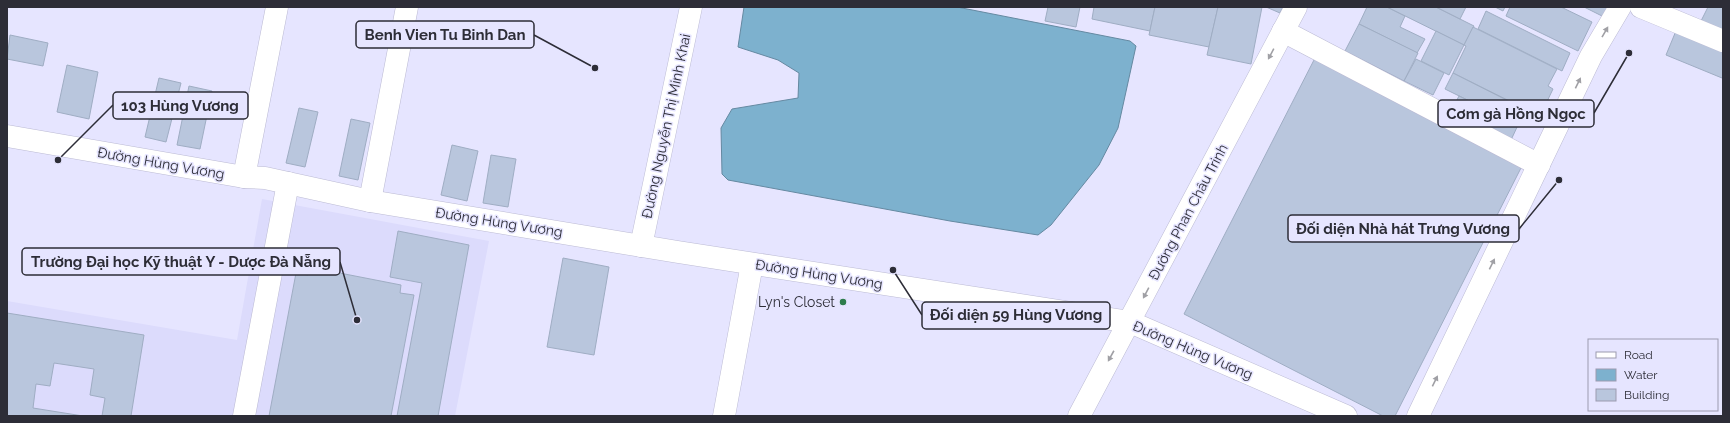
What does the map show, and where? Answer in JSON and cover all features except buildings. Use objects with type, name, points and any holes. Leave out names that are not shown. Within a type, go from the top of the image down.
[{"type":"street","name":"Đường Hùng Vương","points":[[244,177],[277,7]]},
{"type":"street","points":[[370,201],[407,7]]},
{"type":"street","name":"Đường Nguyễn Thị Minh Khai","points":[[642,246],[691,7]]},
{"type":"street","name":"Đường Phan Châu Trinh","points":[[1079,416],[1296,7]]},
{"type":"street","points":[[1418,416],[1591,56],[1620,7]]},
{"type":"street","points":[[1641,7],[1723,41]]},
{"type":"street","points":[[1283,31],[1539,165]]},
{"type":"street","name":"Đường Hùng Vương","points":[[7,136],[244,177],[265,178],[370,201],[752,264],[1130,322],[1346,416]]},
{"type":"street","points":[[244,416],[288,183]]},
{"type":"street","points":[[724,416],[752,264]]},
{"type":"shaded area","points":[[262,199],[489,241],[455,416],[7,416],[7,301],[237,340]]},
{"type":"water","points":[[744,7],[957,7],[1130,41],[1136,46],[1118,128],[1099,165],[1051,225],[1038,235],[950,221],[728,180],[722,174],[721,128],[732,109],[798,98],[799,73],[778,60],[738,47]]},
{"type":"place","name":"Cơm gà Hồng Ngọc","points":[[1629,53]]},
{"type":"place","name":"Benh Vien Tu Binh Dan","points":[[595,68]]},
{"type":"place","name":"103 Hùng Vương","points":[[58,160]]},
{"type":"place","name":"Đối diện Nhà hát Trưng Vương","points":[[1559,180]]},
{"type":"place","name":"Đối diện 59 Hùng Vương","points":[[893,270]]},
{"type":"place","name":"Lyn's Closet","points":[[843,302]]},
{"type":"place","name":"Trường Đại học Kỹ thuật Y - Dược Đà Nẵng","points":[[357,320]]}]
